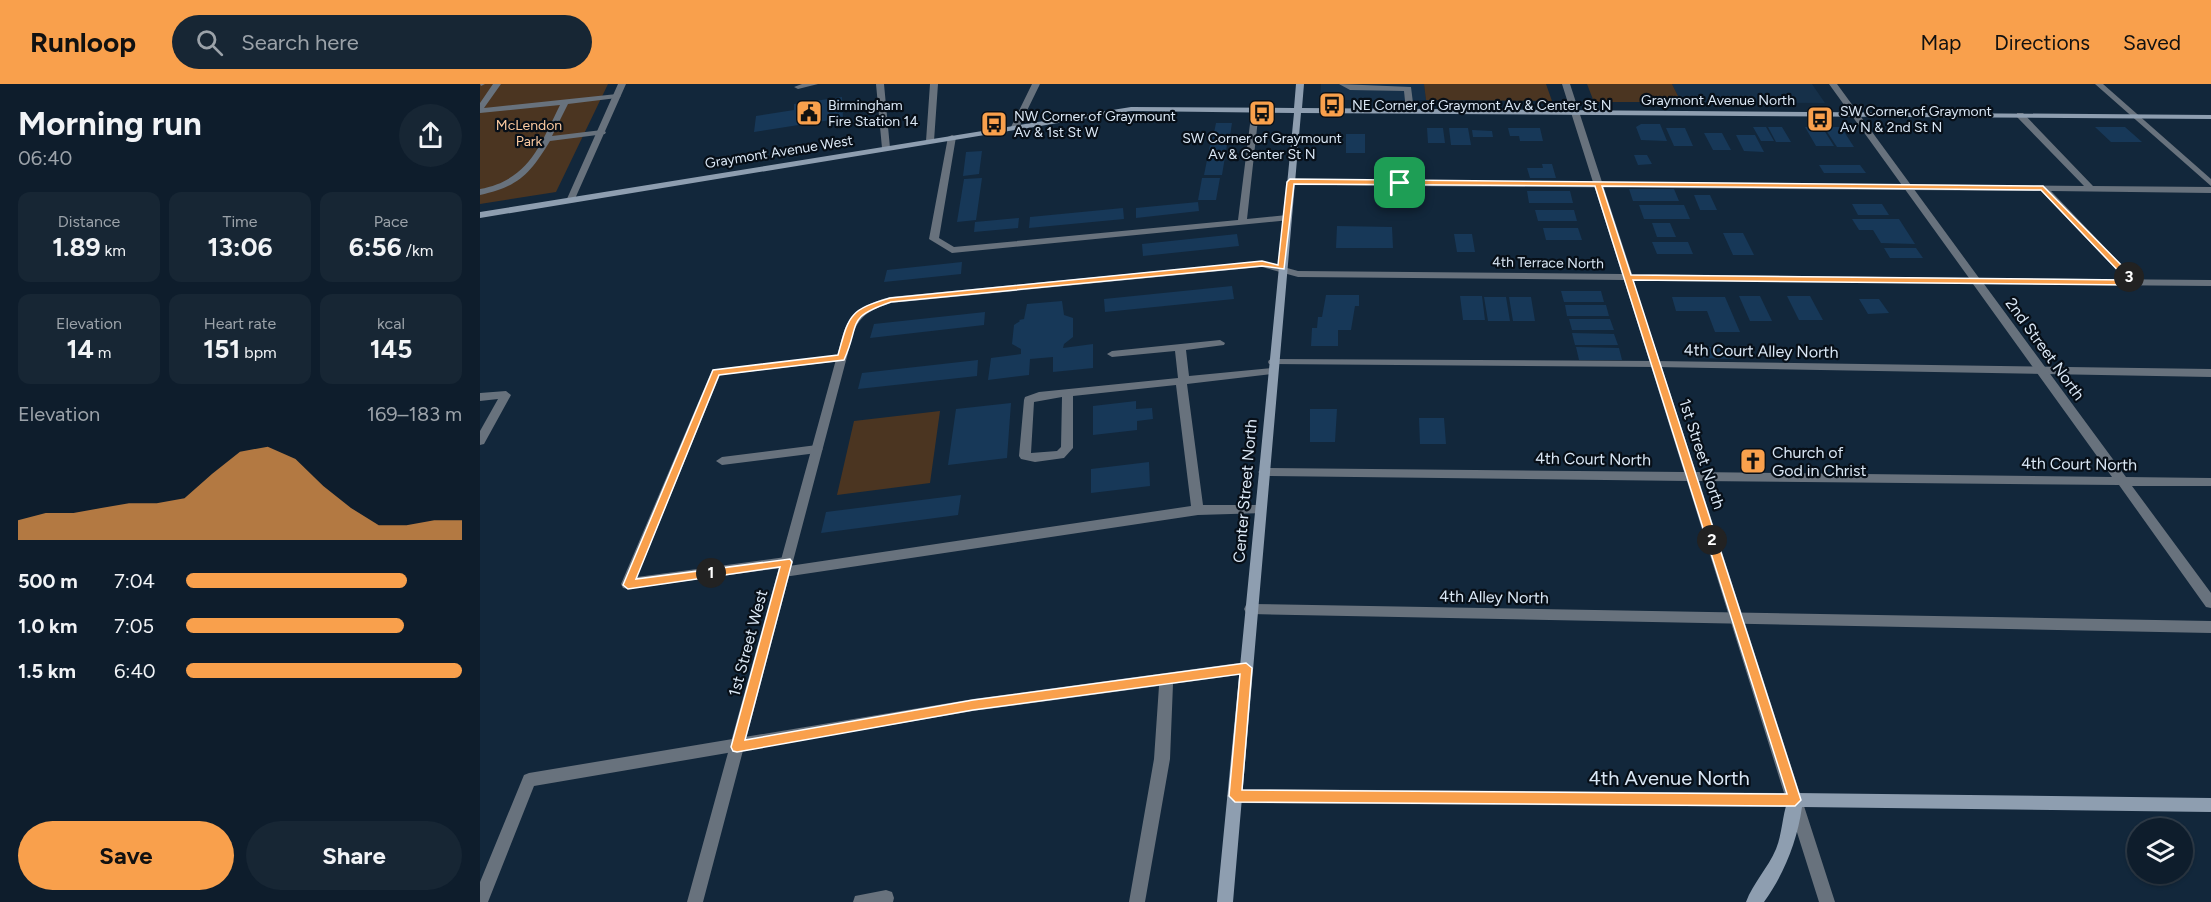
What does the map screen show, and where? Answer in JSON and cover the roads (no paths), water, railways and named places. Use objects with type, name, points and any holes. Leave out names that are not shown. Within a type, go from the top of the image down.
[{"type":"main road","name":"Center Street North","points":[[1225,902],[1299,84]]},
{"type":"main road","name":"Graymont Avenue West","points":[[480,215],[1131,109],[1297,110]]},
{"type":"main road","name":"Graymont Avenue North","points":[[1297,110],[2211,117]]},
{"type":"main road","name":"4th Avenue North","points":[[1795,800],[2211,805]]},
{"type":"main road","points":[[1754,902],[1772,878],[1784,852],[1792,829],[1795,800]]},
{"type":"street","points":[[480,110],[497,84]]},
{"type":"street","points":[[570,201],[622,84]]},
{"type":"street","points":[[798,87],[814,84]]},
{"type":"street","points":[[880,84],[886,148]]},
{"type":"street","points":[[930,141],[934,84]]},
{"type":"street","points":[[1015,127],[1036,84]]},
{"type":"street","points":[[1343,84],[1350,88],[1408,89],[1410,111]]},
{"type":"street","name":"1st Street North","points":[[1566,84],[1827,902]]},
{"type":"street","name":"2nd Street North","points":[[1833,84],[2211,603]]},
{"type":"street","points":[[2099,84],[2211,183]]},
{"type":"street","points":[[480,110],[617,96]]},
{"type":"street","points":[[480,192],[503,189],[530,168],[547,139],[564,101]]},
{"type":"street","points":[[1242,222],[1255,110]]},
{"type":"street","points":[[2020,115],[2091,189]]},
{"type":"street","points":[[547,139],[602,132]]},
{"type":"street","points":[[952,137],[934,239],[952,250],[1287,218]]},
{"type":"street","points":[[1290,182],[2211,190]]},
{"type":"street","points":[[2043,188],[2134,282]]},
{"type":"street","name":"4th Terrace North","points":[[841,358],[851,323],[861,310],[890,300],[1262,264],[1298,274],[2211,283]]},
{"type":"street","points":[[1112,354],[1220,343]]},
{"type":"street","points":[[1180,347],[1198,510]]},
{"type":"street","points":[[841,358],[716,372],[628,585],[785,567],[1198,510],[1260,510]]},
{"type":"street","name":"1st Street West","points":[[695,902],[841,358]]},
{"type":"street","name":"4th Court Alley North","points":[[1068,393],[1067,448],[1060,455],[1035,458],[1026,456],[1029,400],[1039,396],[1183,381],[1273,367],[1656,364],[2211,374]]},
{"type":"street","points":[[480,397],[506,395],[480,441]]},
{"type":"street","points":[[722,461],[816,449]]},
{"type":"street","name":"4th Court North","points":[[1264,472],[2211,482]]},
{"type":"street","name":"4th Alley North","points":[[1251,609],[2211,627]]},
{"type":"street","points":[[480,902],[529,780],[737,747],[973,705],[1246,668]]},
{"type":"street","points":[[1137,902],[1162,759],[1166,678]]},
{"type":"street","name":"4th Avenue North","points":[[1235,796],[1795,800]]},
{"type":"street","points":[[861,902],[886,898]]},
{"type":"place","name":"NE Corner of Graymont Av & Center St N","points":[[1332,105]]},
{"type":"place","name":"Birmingham Fire Station 14","points":[[809,113]]},
{"type":"place","name":"SW Corner of Graymount Av & Center St N","points":[[1262,113]]},
{"type":"place","name":"SW Corner of Graymont Av N & 2nd St N","points":[[1820,119]]},
{"type":"place","name":"NW Corner of Graymount Av & 1st St W","points":[[994,124]]},
{"type":"place","name":"Church of God in Christ","points":[[1753,461]]},
{"type":"park label","name":"McLendon Park","points":[[529,134]]}]
